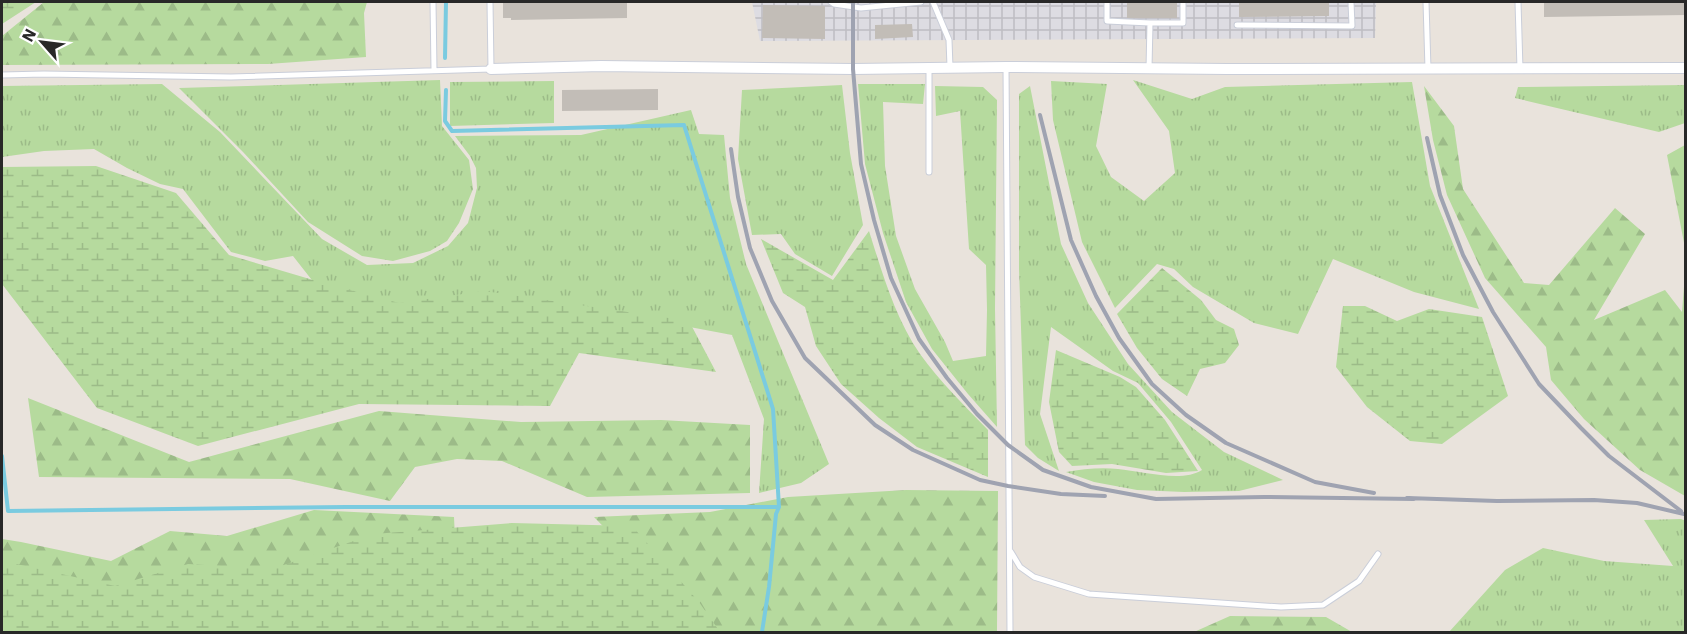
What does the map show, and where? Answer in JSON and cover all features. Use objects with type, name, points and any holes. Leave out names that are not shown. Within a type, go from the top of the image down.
[{"type":"street","points":[[491,69],[601,66],[841,69],[950,67],[1686,68]]},
{"type":"lane","points":[[433,2],[434,70]]},
{"type":"lane","points":[[2,75],[231,77],[491,69],[490,2]]},
{"type":"lane","points":[[831,2],[861,8],[921,2]]},
{"type":"lane","points":[[933,2],[949,40],[950,67]]},
{"type":"lane","points":[[1107,2],[1107,21],[1150,23],[1183,23],[1183,2]]},
{"type":"lane","points":[[1237,25],[1352,26],[1351,2]]},
{"type":"lane","points":[[1426,2],[1428,69]]},
{"type":"lane","points":[[1518,2],[1520,69]]},
{"type":"lane","points":[[1149,68],[1150,23]]},
{"type":"lane","points":[[1006,67],[1010,633]]},
{"type":"lane","points":[[928,68],[929,172]]},
{"type":"lane","points":[[1010,550],[1020,567],[1034,577],[1089,594],[1281,608],[1323,605],[1359,581],[1378,554]]},
{"type":"shaded area","points":[[752,2],[1376,2],[1375,38],[760,41]]},
{"type":"green space","points":[[2,2],[36,2],[2,24]]},
{"type":"green space","points":[[44,2],[367,2],[364,13],[366,57],[268,64],[2,65],[2,36]]},
{"type":"green space","points":[[440,80],[442,126],[469,160],[473,189],[459,223],[447,241],[430,251],[393,261],[362,256],[308,222],[179,88]]},
{"type":"green space","points":[[1133,80],[1192,99],[1225,87],[1412,82],[1430,186],[1479,309],[1414,292],[1333,259],[1298,334],[1254,323],[1193,287],[1174,269],[1157,264],[1115,308],[1082,242],[1053,120],[1051,81],[1107,84],[1096,146],[1111,177],[1144,201],[1175,173],[1169,131]]},
{"type":"green space","points":[[554,81],[554,123],[450,126],[450,82]]},
{"type":"green space","points":[[162,84],[220,132],[322,239],[367,265],[413,263],[448,246],[468,223],[477,188],[476,168],[455,136],[581,135],[691,110],[699,134],[724,135],[730,198],[746,264],[829,464],[801,483],[759,493],[764,419],[732,335],[626,315],[408,312],[315,284],[293,256],[265,261],[231,252],[183,189],[160,184],[94,149],[44,151],[2,157],[2,86]]},
{"type":"green space","points":[[858,84],[925,84],[923,104],[883,102],[885,166],[896,236],[915,289],[953,361],[986,356],[986,265],[969,249],[960,111],[936,116],[935,86],[983,87],[997,100],[995,309],[997,427],[932,349],[906,302],[883,233],[865,164]]},
{"type":"green space","points":[[842,85],[850,153],[863,225],[832,276],[795,254],[781,234],[752,235],[738,159],[742,90]]},
{"type":"green space","points":[[1685,85],[1685,123],[1659,132],[1515,98],[1518,87]]},
{"type":"green space","points":[[1030,86],[1061,244],[1088,303],[1128,364],[1172,412],[1224,452],[1283,480],[1239,491],[1184,492],[1137,490],[1094,482],[1066,472],[1112,468],[1184,476],[1202,470],[1171,422],[1138,383],[1113,371],[1051,327],[1040,414],[1059,471],[1038,458],[1025,445],[1019,269],[1019,94]]},
{"type":"green space","points":[[1424,86],[1454,126],[1463,189],[1524,283],[1549,285],[1615,208],[1645,234],[1594,320],[1665,290],[1682,312],[1685,274],[1685,496],[1640,470],[1584,419],[1551,380],[1546,347],[1485,278],[1447,195],[1433,140]]},
{"type":"green space","points":[[1685,145],[1685,248],[1667,155]]},
{"type":"green space","points":[[96,166],[176,193],[229,255],[399,303],[484,291],[689,321],[716,372],[579,353],[550,406],[359,404],[198,446],[97,408],[2,284],[2,167]]},
{"type":"green space","points":[[869,231],[890,294],[911,340],[953,394],[988,430],[988,477],[917,447],[879,418],[841,384],[816,346],[805,307],[783,293],[761,239],[833,280]]},
{"type":"green space","points":[[1162,268],[1201,300],[1216,320],[1234,329],[1239,345],[1225,363],[1200,369],[1187,396],[1162,379],[1137,348],[1117,314]]},
{"type":"green space","points":[[1343,306],[1365,306],[1397,321],[1429,309],[1482,317],[1508,396],[1442,444],[1410,441],[1367,407],[1336,367]]},
{"type":"green space","points":[[1056,350],[1120,377],[1136,387],[1165,420],[1198,471],[1166,473],[1112,464],[1072,466],[1059,452],[1049,402]]},
{"type":"green space","points":[[28,398],[189,462],[379,411],[521,422],[661,420],[750,425],[750,493],[587,497],[502,461],[457,459],[415,467],[390,501],[290,479],[39,477]]},
{"type":"green space","points":[[906,490],[998,491],[997,632],[690,632],[634,558],[594,517],[710,512],[788,497]]},
{"type":"green space","points":[[314,510],[454,517],[456,560],[504,584],[2,593],[2,539],[111,561],[170,531],[227,536]]},
{"type":"green space","points":[[1681,519],[1686,521],[1685,632],[1449,632],[1505,570],[1543,548],[1604,561],[1673,566],[1644,520]]},
{"type":"green space","points":[[512,523],[632,526],[699,602],[720,632],[2,632],[2,565],[12,563],[115,586],[188,564],[272,569],[374,534]]},
{"type":"green space","points":[[1230,616],[1326,617],[1352,632],[1194,632]]},
{"type":"building","points":[[503,2],[627,2],[627,18],[511,20],[511,18],[503,18]]},
{"type":"building","points":[[1127,2],[1177,2],[1177,18],[1127,18]]},
{"type":"building","points":[[1239,2],[1329,2],[1329,16],[1239,17]]},
{"type":"building","points":[[1544,2],[1686,2],[1686,15],[1544,17]]},
{"type":"building","points":[[763,5],[825,6],[825,39],[762,38]]},
{"type":"building","points":[[912,24],[913,37],[875,39],[875,25]]},
{"type":"building","points":[[658,89],[658,110],[562,111],[562,90]]},
{"type":"waterway","points":[[445,58],[446,2]]},
{"type":"waterway","points":[[446,90],[445,121],[452,131],[684,125],[773,409],[779,507],[776,514],[762,632]]},
{"type":"waterway","points":[[2,456],[8,511],[346,507],[779,507]]},
{"type":"railway","points":[[853,2],[853,69],[861,164],[891,278],[919,339],[977,414],[1008,445],[1043,470],[1091,487],[1156,499],[1264,497],[1414,499]]},
{"type":"railway","points":[[1040,115],[1071,240],[1096,296],[1119,338],[1152,384],[1186,415],[1226,443],[1315,482],[1374,493]]},
{"type":"railway","points":[[1427,138],[1440,195],[1463,255],[1493,312],[1539,384],[1609,456],[1681,511]]},
{"type":"railway","points":[[731,149],[738,197],[750,248],[772,301],[805,358],[875,425],[913,450],[980,480],[1061,494],[1105,496]]},
{"type":"railway","points":[[1407,498],[1497,501],[1594,500],[1637,503],[1684,514]]}]
